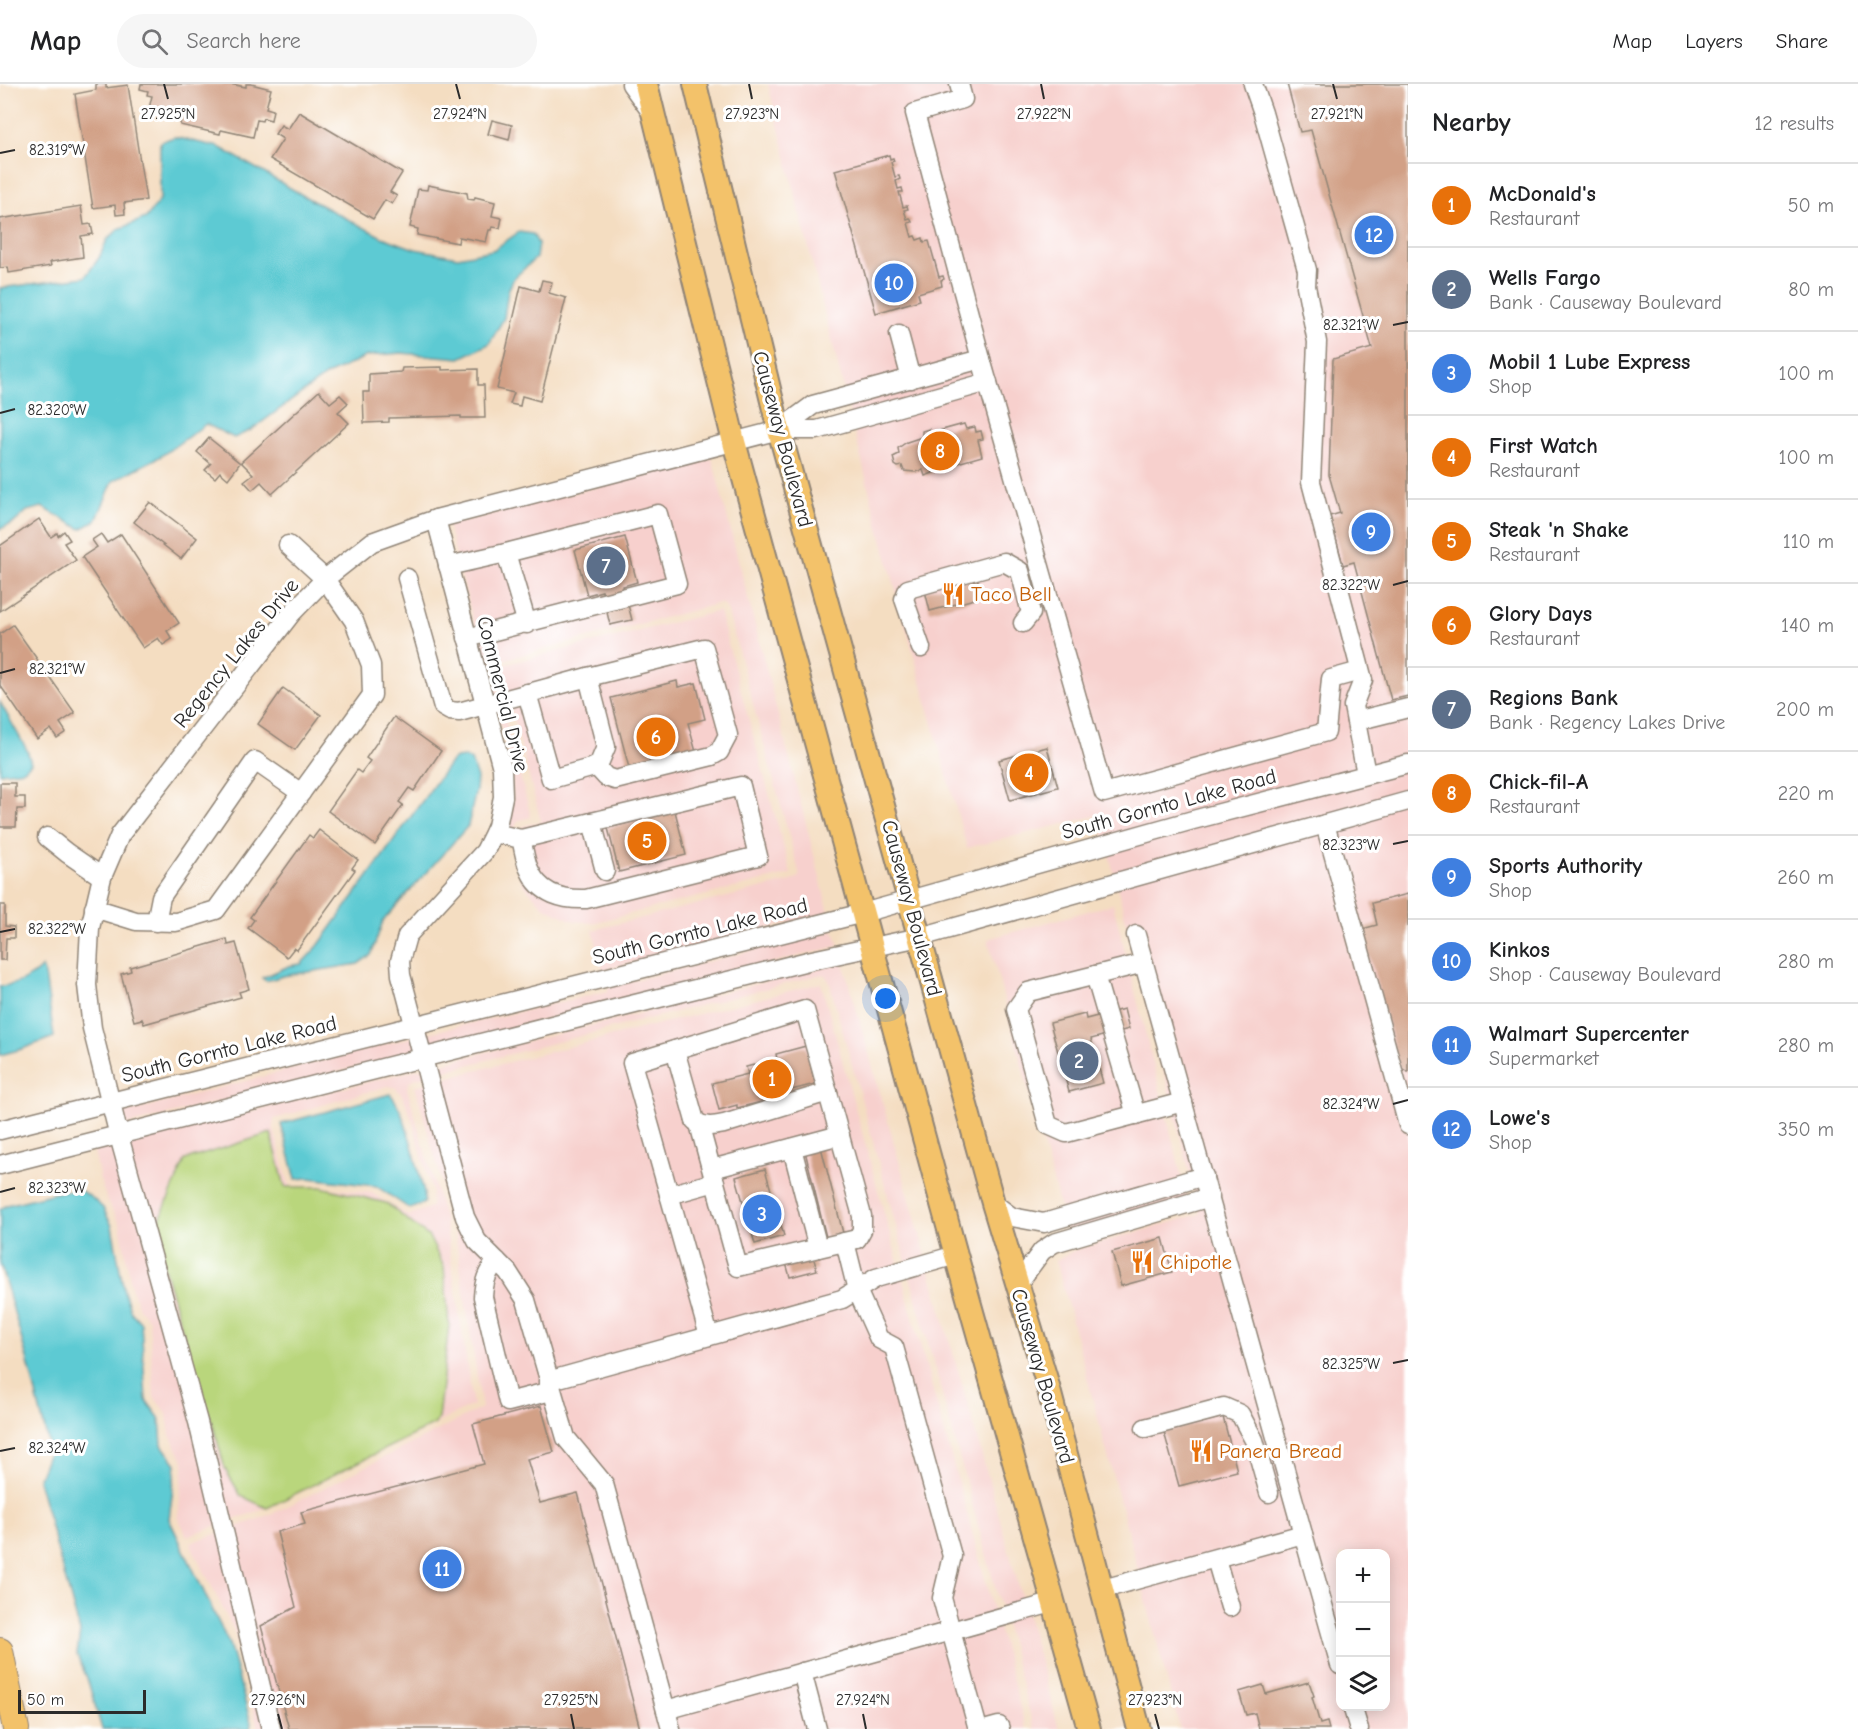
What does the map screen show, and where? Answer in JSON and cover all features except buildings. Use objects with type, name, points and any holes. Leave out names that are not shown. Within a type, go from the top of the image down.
[{"type":"highway","points":[[0,1651],[16,1729]]},
{"type":"main road","points":[[646,84],[734,442],[1052,1603],[1089,1729]]},
{"type":"main road","name":"Causeway Boulevard","points":[[695,84],[779,430],[993,1203],[1046,1379],[1139,1729]]},
{"type":"street","points":[[631,84],[654,116]]},
{"type":"street","points":[[959,84],[963,99],[915,113],[981,359],[1104,793],[1326,732],[1331,679],[1360,671]]},
{"type":"street","points":[[1253,84],[1307,270],[1306,285],[1317,342],[1311,482],[1363,680],[1353,706],[1366,774]]},
{"type":"street","points":[[899,334],[911,379]]},
{"type":"street","points":[[779,430],[813,405],[981,359]]},
{"type":"street","points":[[779,430],[818,430],[988,382]]},
{"type":"street","name":"Regency Lakes Drive","points":[[272,1729],[198,1422],[92,1029],[87,985],[90,928],[102,877],[120,835],[291,614],[326,579],[372,542],[436,519],[779,430]]},
{"type":"street","points":[[448,566],[658,514],[677,584],[467,638]]},
{"type":"street","name":"Commercial Drive","points":[[436,519],[502,768],[503,797],[497,826],[485,851],[407,936],[400,961],[401,975],[465,1217],[477,1241],[508,1272],[525,1300],[566,1438],[604,1484],[671,1729]]},
{"type":"street","points":[[94,908],[136,921],[156,922],[176,922],[216,910],[372,695],[370,665],[354,621],[326,579],[288,545]]},
{"type":"street","points":[[506,553],[527,624]]},
{"type":"street","points":[[921,648],[904,598],[908,589],[1004,562],[1020,571],[1031,613],[1023,622]]},
{"type":"street","points":[[407,578],[443,707],[450,711],[459,712],[704,648],[728,735],[720,752],[712,756],[615,780],[606,777],[596,766]]},
{"type":"street","points":[[527,693],[551,779],[598,766],[606,747],[588,677]]},
{"type":"street","points":[[1356,721],[1408,708]]},
{"type":"street","points":[[156,922],[161,897],[255,761],[301,793]]},
{"type":"street","name":"South Gornto Lake Road","points":[[0,1130],[863,913],[1193,820],[1408,764]]},
{"type":"street","points":[[494,833],[522,839],[741,786],[758,856],[586,899],[570,900],[555,896],[543,888],[530,872],[522,839]]},
{"type":"street","points":[[0,1165],[615,1009],[920,937],[1407,801]]},
{"type":"street","points":[[592,822],[604,871]]},
{"type":"street","points":[[1326,824],[1408,1125]]},
{"type":"street","points":[[47,837],[102,877]]},
{"type":"street","points":[[1136,935],[1339,1657]]},
{"type":"street","points":[[1144,963],[1028,992],[1016,1009],[1048,1125],[1066,1133],[1183,1102]]},
{"type":"street","points":[[1095,975],[1136,1115]]},
{"type":"street","points":[[675,1050],[695,1121],[699,1124],[738,1267],[857,1239],[862,1230],[862,1216],[805,1010],[632,1063],[709,1336]]},
{"type":"street","points":[[699,1124],[711,1126],[724,1124],[828,1092]]},
{"type":"street","points":[[669,1195],[713,1175],[792,1148],[840,1135]]},
{"type":"street","points":[[792,1148],[818,1248]]},
{"type":"street","points":[[993,1203],[1012,1217],[1044,1223],[1204,1176]]},
{"type":"street","points":[[1017,1285],[1042,1251],[1054,1244],[1210,1197]]},
{"type":"street","points":[[845,1242],[857,1290],[879,1339],[894,1347],[950,1546],[952,1556],[942,1598],[978,1729]]},
{"type":"street","points":[[497,1261],[483,1282],[483,1297],[508,1402],[550,1386],[709,1336],[842,1299],[876,1278],[956,1254]]},
{"type":"street","points":[[1145,1428],[1224,1407],[1240,1414],[1254,1440],[1269,1493]]},
{"type":"street","points":[[1103,1589],[1303,1534]]},
{"type":"street","points":[[1216,1559],[1230,1607]]},
{"type":"street","points":[[666,1710],[1052,1603]]},
{"type":"street","points":[[802,1672],[817,1729]]},
{"type":"street","points":[[1353,1711],[1359,1729]]},
{"type":"street","points":[[988,1729],[999,1726],[1000,1729]]},
{"type":"shaded area","points":[[768,84],[1408,84],[1408,1729],[1180,1729],[1056,1260],[1075,1250],[1200,1214],[1099,815],[967,848],[875,514]]},
{"type":"shaded area","points":[[712,458],[829,913],[603,970],[593,930],[792,881],[799,877],[727,609],[723,604],[717,604],[494,662],[492,668],[531,817],[517,821],[512,838],[509,819],[513,797],[511,765],[448,525]]},
{"type":"shaded area","points":[[719,611],[791,874],[592,923],[571,920],[543,906],[523,884],[515,857],[523,826],[541,822],[500,666]]},
{"type":"shaded area","points":[[1113,904],[1190,1210],[1070,1244],[988,939]]},
{"type":"shaded area","points":[[834,930],[839,946],[127,1125],[124,1113],[420,1035],[608,991],[608,987]]},
{"type":"shaded area","points":[[843,962],[1059,1729],[1034,1729],[829,981],[825,975],[413,1079],[409,1082],[407,1088],[445,1222],[473,1405],[435,1424],[438,1418],[449,1325],[386,1203],[321,1187],[372,1193],[408,1216],[431,1207],[432,1191],[413,1122],[403,1096],[396,1088],[388,1086],[274,1119],[273,1126],[291,1186],[154,1233],[201,1394],[241,1496],[267,1508],[187,1536],[178,1517],[184,1462],[170,1435],[167,1414],[154,1397],[149,1320],[139,1308],[132,1290],[120,1224],[107,1200],[94,1151]]},
{"type":"shaded area","points":[[821,983],[1026,1729],[258,1729],[235,1633],[190,1543],[270,1515],[482,1408],[453,1220],[415,1086]]},
{"type":"green space","points":[[271,1133],[285,1187],[321,1187],[386,1203],[429,1237],[444,1267],[449,1325],[438,1418],[435,1424],[267,1508],[241,1496],[225,1469],[154,1233],[185,1160]]},
{"type":"water","points":[[174,137],[219,147],[311,200],[382,237],[415,249],[458,257],[493,250],[519,232],[533,234],[538,244],[536,258],[514,278],[508,291],[504,318],[489,344],[460,358],[401,353],[367,356],[325,376],[251,430],[234,438],[206,424],[161,456],[113,481],[96,521],[81,529],[42,507],[27,511],[15,522],[0,529],[0,288],[85,277],[99,258],[107,240],[119,229],[146,218],[160,200],[160,142]]},
{"type":"water","points":[[0,702],[27,750],[31,763],[24,770],[0,773]]},
{"type":"water","points":[[465,757],[471,760],[477,778],[468,826],[383,921],[371,955],[358,964],[283,976],[266,981],[262,978],[289,966],[301,964],[318,946],[451,761]]},
{"type":"water","points":[[42,967],[54,1037],[0,1055],[0,986],[22,981]]},
{"type":"water","points":[[390,1094],[401,1112],[410,1140],[424,1193],[424,1203],[410,1209],[376,1186],[309,1178],[296,1179],[281,1124]]},
{"type":"water","points":[[63,1191],[81,1191],[91,1197],[103,1208],[112,1226],[124,1292],[131,1312],[141,1323],[146,1400],[160,1419],[162,1445],[176,1464],[169,1519],[229,1644],[251,1723],[250,1729],[102,1729],[87,1678],[77,1655],[80,1632],[38,1480],[50,1450],[0,1263],[0,1210],[7,1205]]},
{"type":"place","name":"Lowe's","points":[[1374,235]]},
{"type":"place","name":"Kinkos","points":[[894,283]]},
{"type":"place","name":"Chick-fil-A","points":[[940,451]]},
{"type":"place","name":"Sports Authority","points":[[1371,532]]},
{"type":"place","name":"Regions Bank","points":[[606,566]]},
{"type":"place","name":"Taco Bell","points":[[953,594]]},
{"type":"place","name":"Glory Days","points":[[656,737]]},
{"type":"place","name":"First Watch","points":[[1029,773]]},
{"type":"place","name":"Steak 'n Shake","points":[[647,841]]},
{"type":"place","name":"Wells Fargo","points":[[1079,1061]]},
{"type":"place","name":"McDonald's","points":[[772,1079]]},
{"type":"place","name":"Mobil 1 Lube Express","points":[[762,1214]]},
{"type":"place","name":"Chipotle","points":[[1142,1262]]},
{"type":"place","name":"Panera Bread","points":[[1201,1451]]},
{"type":"place","name":"Walmart Supercenter","points":[[442,1569]]}]
